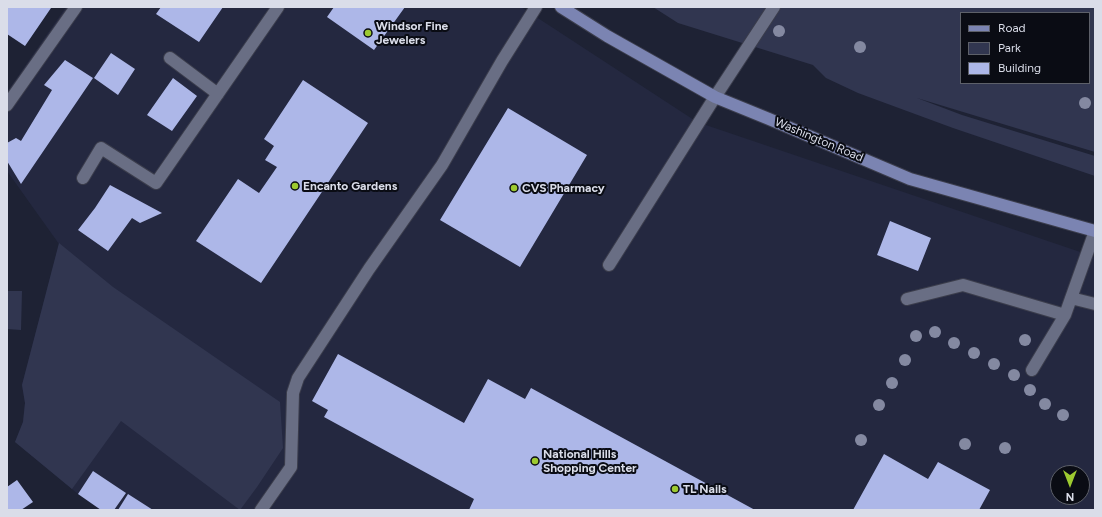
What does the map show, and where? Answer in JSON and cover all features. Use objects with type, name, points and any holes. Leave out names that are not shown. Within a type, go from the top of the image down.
[{"type":"main road","name":"Washington Road","points":[[561,7],[607,36],[715,97],[910,178],[1095,231]]},
{"type":"street","points":[[7,105],[76,7]]},
{"type":"street","points":[[83,178],[101,148],[156,183],[278,7]]},
{"type":"street","points":[[261,510],[291,467],[293,393],[298,378],[369,270],[442,165],[502,61],[536,7]]},
{"type":"street","points":[[609,265],[715,97],[774,7]]},
{"type":"street","points":[[170,58],[218,94]]},
{"type":"street","points":[[1032,370],[1065,315],[1095,231]]},
{"type":"street","points":[[907,299],[963,285],[1065,315]]},
{"type":"street","points":[[1072,298],[1095,304]]},
{"type":"shaded area","points":[[66,7],[521,7],[697,122],[1095,257],[1095,510],[101,510],[78,494],[15,442],[23,422],[25,403],[22,385],[59,244],[7,171],[7,92]]},
{"type":"green space","points":[[653,7],[1095,7],[1095,152],[917,98],[962,115],[1095,156],[1095,176],[953,128],[858,93],[826,78],[813,65],[678,23]]},
{"type":"green space","points":[[59,243],[113,287],[280,402],[283,448],[240,510],[121,421],[72,489],[15,442],[23,422],[25,403],[22,385]]},
{"type":"green space","points":[[7,291],[22,291],[21,330],[7,329]]},
{"type":"building","points":[[7,7],[51,8],[25,46],[7,34]]},
{"type":"building","points":[[161,7],[223,7],[199,42],[156,14]]},
{"type":"building","name":"Windsor Fine Jewelers","points":[[334,7],[405,7],[374,50],[327,17]]},
{"type":"building","points":[[111,53],[135,69],[118,95],[94,78]]},
{"type":"building","points":[[65,60],[93,78],[21,184],[7,161],[7,143],[16,138],[21,141],[52,90],[44,85]]},
{"type":"building","points":[[173,78],[197,96],[172,131],[147,115]]},
{"type":"building","name":"Encanto Gardens","points":[[303,80],[368,123],[261,283],[196,241],[238,179],[259,193],[277,167],[265,160],[274,146],[264,139]]},
{"type":"building","name":"CVS Pharmacy","points":[[508,108],[587,155],[520,267],[440,220]]},
{"type":"building","points":[[110,185],[162,213],[140,223],[132,218],[108,251],[78,230]]},
{"type":"building","points":[[890,221],[931,238],[918,271],[877,255]]},
{"type":"building","name":"National Hills Shopping Center","points":[[338,354],[464,423],[488,379],[525,399],[531,388],[755,510],[469,510],[474,499],[324,417],[328,410],[312,401]]},
{"type":"building","points":[[884,454],[928,479],[938,462],[990,490],[979,510],[853,510]]},
{"type":"building","points":[[93,471],[126,493],[114,510],[101,510],[78,494]]},
{"type":"building","points":[[17,480],[33,502],[21,510],[7,510],[7,487]]},
{"type":"building","points":[[128,494],[153,510],[118,510]]},
{"type":"place","name":"Windsor Fine Jewelers","points":[[368,33]]},
{"type":"place","name":"Encanto Gardens","points":[[295,186]]},
{"type":"place","name":"CVS Pharmacy","points":[[514,188]]},
{"type":"place","name":"National Hills Shopping Center","points":[[535,461]]},
{"type":"place","name":"TL Nails","points":[[675,489]]}]
